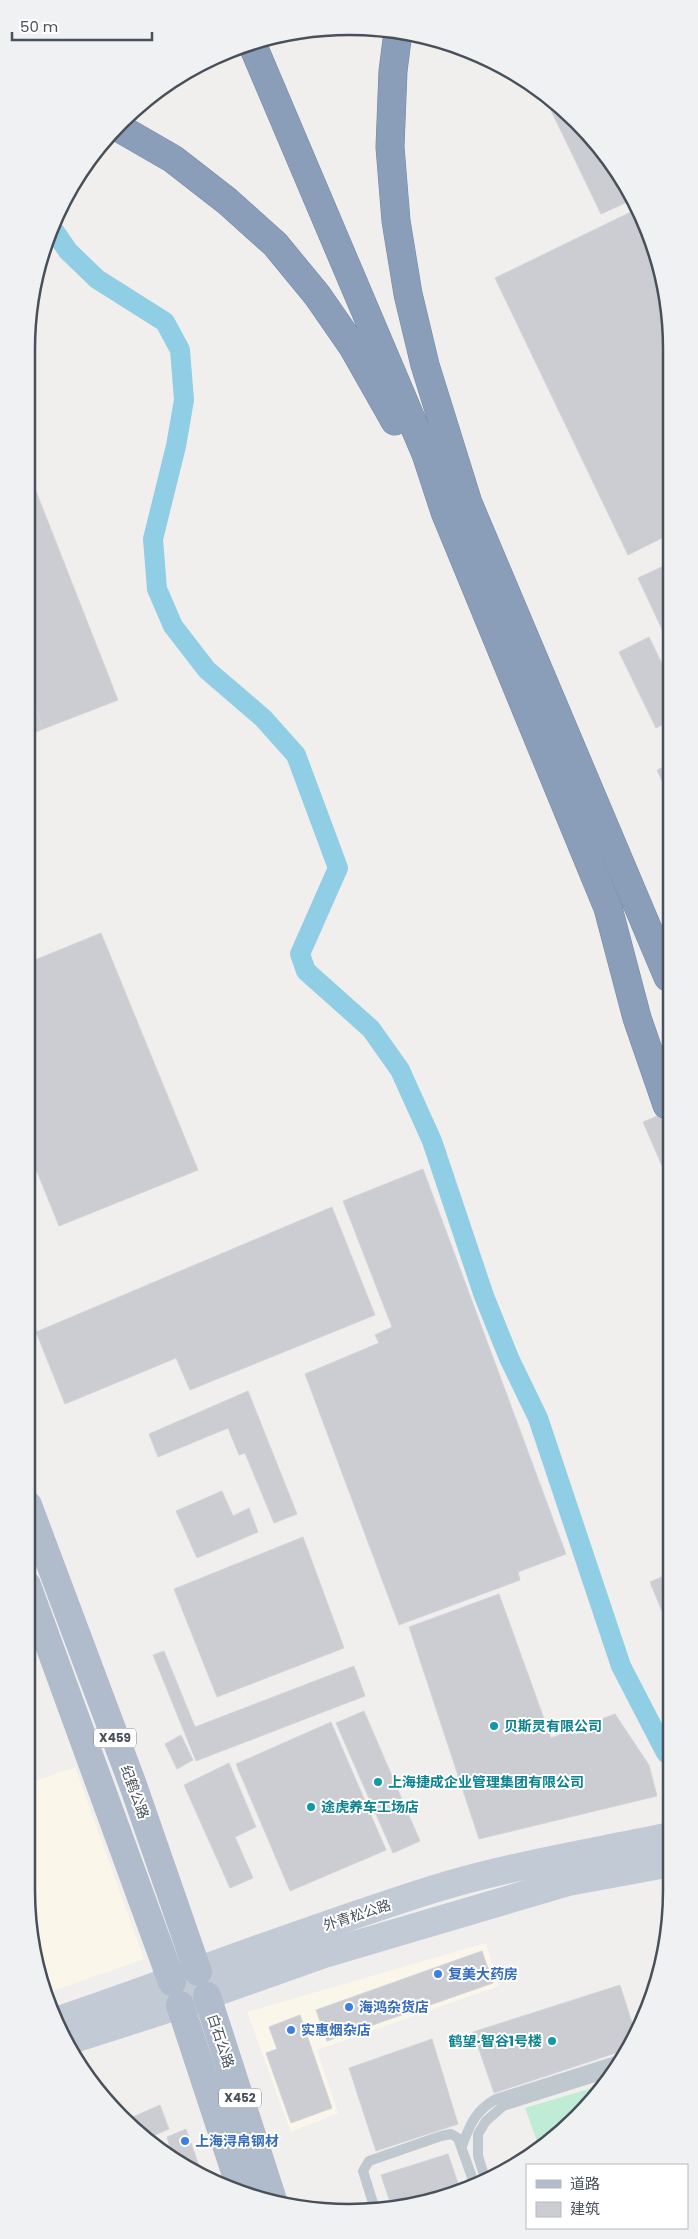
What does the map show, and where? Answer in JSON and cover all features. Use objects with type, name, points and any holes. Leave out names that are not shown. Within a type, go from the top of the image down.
[{"type":"highway","points":[[397,39],[393,71],[390,147],[396,221],[408,294],[457,507],[608,908],[637,1018],[663,1093]]},
{"type":"highway","points":[[268,46],[322,191],[426,454],[457,507],[663,966]]},
{"type":"highway","points":[[255,50],[322,191]]},
{"type":"highway","points":[[124,131],[173,159],[226,201],[275,244],[317,295],[353,347],[457,507]]},
{"type":"main road","name":"纪鹤公路","points":[[35,1524],[133,1785],[202,1984]]},
{"type":"main road","name":"X459","points":[[35,1604],[176,1993]]},
{"type":"main road","name":"外青松公路","points":[[202,1984],[314,1929],[435,1889],[510,1870],[663,1838]]},
{"type":"main road","name":"外青松公路","points":[[73,2039],[176,1993],[202,1984],[324,1954],[568,1882],[663,1865]]},
{"type":"main road","name":"白石公路","points":[[202,1984],[271,2194]]},
{"type":"main road","name":"外青松公路","points":[[63,2019],[176,1993]]},
{"type":"main road","name":"白石公路","points":[[176,1993],[239,2184]]},
{"type":"lane","points":[[462,2146],[474,2118],[483,2106],[496,2099],[612,2061]]},
{"type":"lane","points":[[484,2174],[478,2156],[478,2134],[486,2121],[503,2106],[603,2075]]},
{"type":"lane","points":[[373,2203],[363,2171],[369,2161],[441,2136],[451,2134],[458,2138],[473,2179]]},
{"type":"shaded area","points":[[75,1767],[144,1959],[52,1991],[41,1951],[36,1911],[35,1781]]},
{"type":"shaded area","points":[[486,1943],[499,1986],[317,2050],[338,2113],[291,2132],[247,2012]]},
{"type":"green space","points":[[592,2088],[571,2112],[537,2141],[525,2108]]},
{"type":"building","points":[[550,108],[585,142],[610,175],[627,202],[601,214]]},
{"type":"building","points":[[632,212],[652,268],[657,288],[662,328],[663,538],[628,555],[495,278]]},
{"type":"building","points":[[35,489],[118,700],[43,729],[35,708]]},
{"type":"building","points":[[663,566],[663,631],[638,578]]},
{"type":"building","points":[[649,637],[663,666],[663,724],[656,728],[619,652]]},
{"type":"building","points":[[35,708],[43,729],[35,732]]},
{"type":"building","points":[[663,767],[663,783],[657,770]]},
{"type":"building","points":[[101,933],[198,1170],[59,1226],[35,1167],[35,960]]},
{"type":"building","points":[[663,1114],[663,1168],[643,1122]]},
{"type":"building","points":[[423,1169],[566,1554],[518,1572],[520,1580],[399,1625],[305,1374],[379,1343],[375,1335],[392,1327],[343,1201]]},
{"type":"building","points":[[332,1207],[375,1315],[190,1390],[176,1358],[65,1404],[36,1332]]},
{"type":"building","points":[[248,1391],[297,1514],[274,1523],[245,1453],[239,1455],[228,1428],[158,1457],[149,1434]]},
{"type":"building","points":[[222,1491],[233,1516],[249,1508],[258,1532],[197,1558],[176,1511]]},
{"type":"building","points":[[303,1537],[344,1648],[217,1697],[174,1589]]},
{"type":"building","points":[[663,1576],[663,1614],[650,1582]]},
{"type":"building","name":"贝斯灵有限公司","points":[[499,1594],[551,1738],[615,1714],[649,1765],[657,1796],[479,1839],[409,1627]]},
{"type":"building","points":[[164,1651],[195,1727],[354,1666],[365,1696],[196,1761],[153,1655]]},
{"type":"building","name":"上海捷成企业管理集团有限公司","points":[[364,1711],[420,1841],[393,1853],[336,1723]]},
{"type":"building","name":"途虎养车工场店","points":[[331,1722],[386,1850],[290,1891],[236,1764]]},
{"type":"building","points":[[181,1735],[193,1760],[177,1769],[165,1744]]},
{"type":"building","points":[[229,1763],[256,1827],[235,1837],[253,1878],[230,1888],[184,1785]]},
{"type":"building","points":[[482,1951],[493,1983],[327,2041],[316,2010]]},
{"type":"building","name":"鹤望·智谷1号楼","points":[[620,1985],[633,2025],[617,2052],[494,2093],[473,2032]]},
{"type":"building","points":[[300,2015],[332,2108],[291,2123],[266,2053],[277,2049],[269,2027]]},
{"type":"building","points":[[432,2039],[458,2124],[376,2151],[349,2068]]},
{"type":"building","points":[[160,2105],[169,2129],[154,2135],[132,2117]]},
{"type":"building","points":[[186,2129],[199,2166],[170,2148],[167,2137]]},
{"type":"building","points":[[448,2154],[458,2184],[410,2198],[390,2201],[381,2175]]},
{"type":"waterway","points":[[57,235],[68,251],[97,279],[165,322],[180,350],[184,400],[176,446],[153,539],[157,589],[173,626],[207,670],[263,718],[296,755],[338,868],[300,954],[306,971],[371,1029],[400,1070],[432,1141],[484,1296],[509,1358],[538,1418],[621,1666],[663,1747]]},
{"type":"place","name":"贝斯灵有限公司","points":[[494,1726]]},
{"type":"place","name":"上海捷成企业管理集团有限公司","points":[[378,1782]]},
{"type":"place","name":"途虎养车工场店","points":[[311,1807]]},
{"type":"place","name":"复美大药房","points":[[438,1974]]},
{"type":"place","name":"海鸿杂货店","points":[[349,2007]]},
{"type":"place","name":"实惠烟杂店","points":[[291,2030]]},
{"type":"place","name":"鹤望·智谷1号楼","points":[[552,2041]]},
{"type":"place","name":"上海浔帛钢材","points":[[185,2141]]}]
